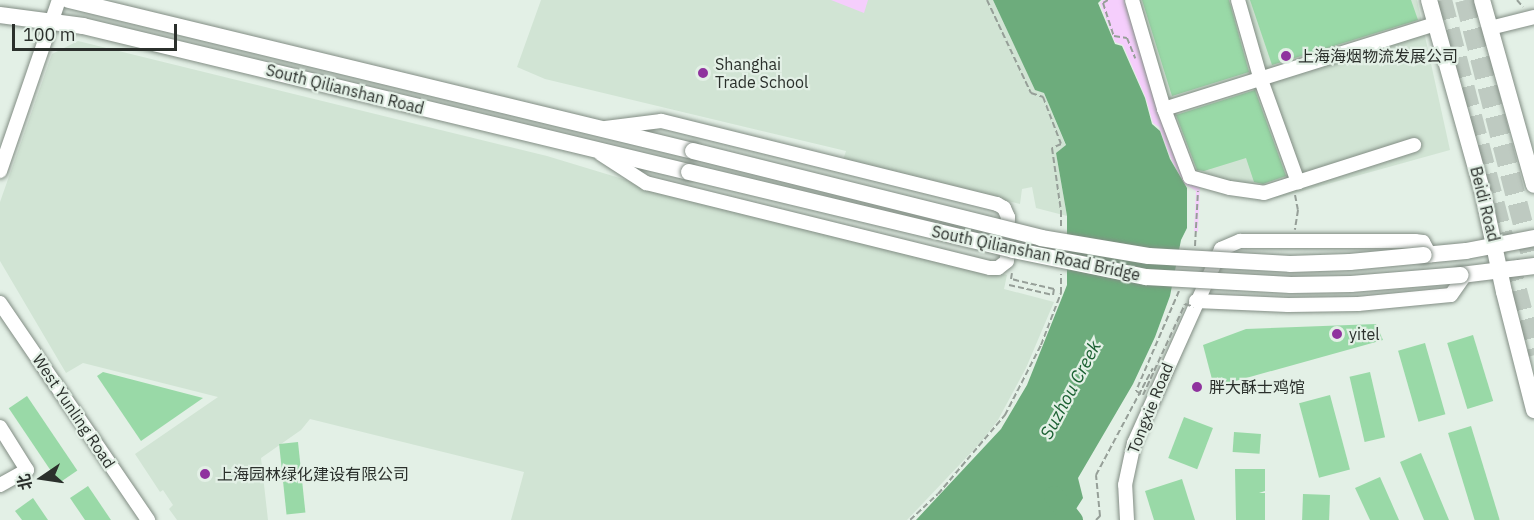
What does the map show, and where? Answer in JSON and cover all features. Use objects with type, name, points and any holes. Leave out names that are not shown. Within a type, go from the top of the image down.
[{"type":"main road","name":"South Qilianshan Road","points":[[69,0],[693,151]]},
{"type":"main road","name":"Beidi Road","points":[[1429,0],[1496,245],[1500,271],[1534,410]]},
{"type":"main road","points":[[1482,0],[1534,184]]},
{"type":"main road","name":"South Qilianshan Road","points":[[0,15],[53,20],[689,172]]},
{"type":"main road","name":"South Qilianshan Road Bridge","points":[[693,151],[1041,238],[1138,254],[1220,262],[1290,264],[1350,262],[1427,255],[1534,238]]},
{"type":"main road","name":"South Qilianshan Road Bridge","points":[[689,172],[1093,268],[1184,280],[1301,285],[1463,275],[1534,266]]},
{"type":"street","points":[[51,0],[53,20]]},
{"type":"street","points":[[0,171],[59,0]]},
{"type":"street","points":[[1132,0],[1164,109],[1190,177],[1230,188],[1264,193],[1414,146]]},
{"type":"street","points":[[1238,0],[1261,80],[1295,183]]},
{"type":"street","points":[[1490,28],[1534,16]]},
{"type":"street","points":[[1164,109],[1436,24]]},
{"type":"street","points":[[594,149],[646,183],[990,268],[998,268],[1007,261],[1008,217],[1005,208],[997,204],[661,121],[599,128]]},
{"type":"street","name":"Tongxie Road","points":[[1127,520],[1125,485],[1134,443],[1217,254],[1233,242],[1415,241],[1422,242],[1427,255]]},
{"type":"street","points":[[1195,304],[1358,304],[1451,295],[1463,275]]},
{"type":"street","name":"West Yunling Road","points":[[0,303],[148,520]]},
{"type":"street","points":[[0,427],[27,470],[0,485]]},
{"type":"path","points":[[987,0],[1031,93],[1043,97],[1061,144],[1052,148],[1061,211],[1061,234]]},
{"type":"path","points":[[1294,236],[1298,210],[1295,183]]},
{"type":"path","points":[[1009,285],[1053,295],[1054,289],[1011,279],[1013,250]]},
{"type":"path","points":[[910,520],[938,494],[1005,415],[1041,345],[1057,304],[1061,270]]},
{"type":"path","points":[[1184,280],[1137,391],[1143,395],[1185,304],[1195,304]]},
{"type":"path","points":[[1096,520],[1100,516],[1096,475],[1145,381]]},
{"type":"shaded area","points":[[541,0],[993,0],[1035,89],[1044,93],[1066,146],[1056,153],[1067,216],[1036,208],[1032,187],[1022,189],[1020,204],[843,160],[846,151],[545,79],[517,67]]},
{"type":"shaded area","points":[[831,0],[868,0],[864,13]]},
{"type":"shaded area","points":[[1103,0],[1124,0],[1161,111],[1200,184],[1198,232],[1194,231],[1196,191],[1185,184],[1172,161],[1159,127],[1153,123],[1146,98],[1123,45],[1115,42],[1100,3]]},
{"type":"shaded area","name":"上海海烟物流发展公司","points":[[1126,0],[1417,0],[1450,150],[1277,198],[1231,191],[1189,179]]},
{"type":"shaded area","points":[[78,41],[547,156],[646,186],[1007,275],[1004,289],[1054,302],[1026,368],[998,420],[982,441],[907,520],[511,520],[524,472],[310,419],[301,430],[261,458],[268,520],[177,520],[169,509],[173,505],[163,490],[160,492],[135,454],[218,397],[83,363],[66,373],[0,261],[0,202],[52,54]]},
{"type":"water","name":"Suzhou Creek","points":[[993,0],[1101,0],[1098,3],[1115,44],[1122,46],[1145,98],[1152,124],[1160,131],[1170,159],[1187,188],[1187,228],[1181,240],[1170,296],[1155,337],[1133,384],[1078,478],[1083,498],[1069,520],[916,520],[1001,429],[1027,385],[1067,285],[1067,216],[1056,153],[1066,145],[1044,93],[1035,90]]},
{"type":"building","points":[[1142,0],[1229,0],[1249,72],[1172,96]]},
{"type":"building","points":[[1250,0],[1411,0],[1418,20],[1272,65]]},
{"type":"building","points":[[1255,90],[1286,176],[1263,184],[1254,182],[1246,158],[1204,171],[1197,170],[1176,115]]},
{"type":"building","points":[[1376,324],[1383,340],[1214,387],[1203,345],[1246,329]]},
{"type":"building","points":[[1473,335],[1493,401],[1467,409],[1447,343]]},
{"type":"building","points":[[1425,343],[1445,414],[1418,422],[1398,351]]},
{"type":"building","points":[[103,372],[203,398],[141,441],[97,376]]},
{"type":"building","points":[[1370,372],[1385,437],[1365,442],[1350,377]]},
{"type":"building","points":[[1330,395],[1350,469],[1319,478],[1299,403]]},
{"type":"building","points":[[27,396],[77,471],[59,483],[9,408]]},
{"type":"building","points":[[1184,417],[1213,428],[1197,469],[1168,458]]},
{"type":"building","points":[[1471,426],[1500,520],[1475,520],[1448,433]]},
{"type":"building","points":[[1234,432],[1261,434],[1260,454],[1233,452]]},
{"type":"building","points":[[298,442],[305,513],[287,515],[279,444]]},
{"type":"building","points":[[1421,453],[1449,520],[1424,520],[1400,462]]},
{"type":"building","points":[[1235,469],[1265,469],[1265,491],[1259,493],[1265,493],[1265,520],[1236,520]]},
{"type":"building","points":[[1380,477],[1399,520],[1370,520],[1355,488]]},
{"type":"building","points":[[1182,479],[1195,520],[1154,520],[1145,491]]},
{"type":"building","points":[[88,486],[111,520],[85,520],[70,498]]},
{"type":"building","points":[[1303,494],[1330,495],[1329,520],[1302,520]]},
{"type":"building","points":[[33,498],[48,520],[22,520],[15,511]]},
{"type":"waterway","points":[[1054,496],[1073,520]]},
{"type":"tunnel","points":[[1442,0],[1534,355]]},
{"type":"tunnel","points":[[1465,0],[1534,266]]},
{"type":"place","name":"上海海烟物流发展公司","points":[[1286,56]]},
{"type":"place","name":"Shanghai Trade School","points":[[703,73]]},
{"type":"place","name":"yitel","points":[[1337,334]]},
{"type":"place","name":"胖大酥士鸡馆","points":[[1197,387]]},
{"type":"place","name":"上海园林绿化建设有限公司","points":[[205,474]]}]
